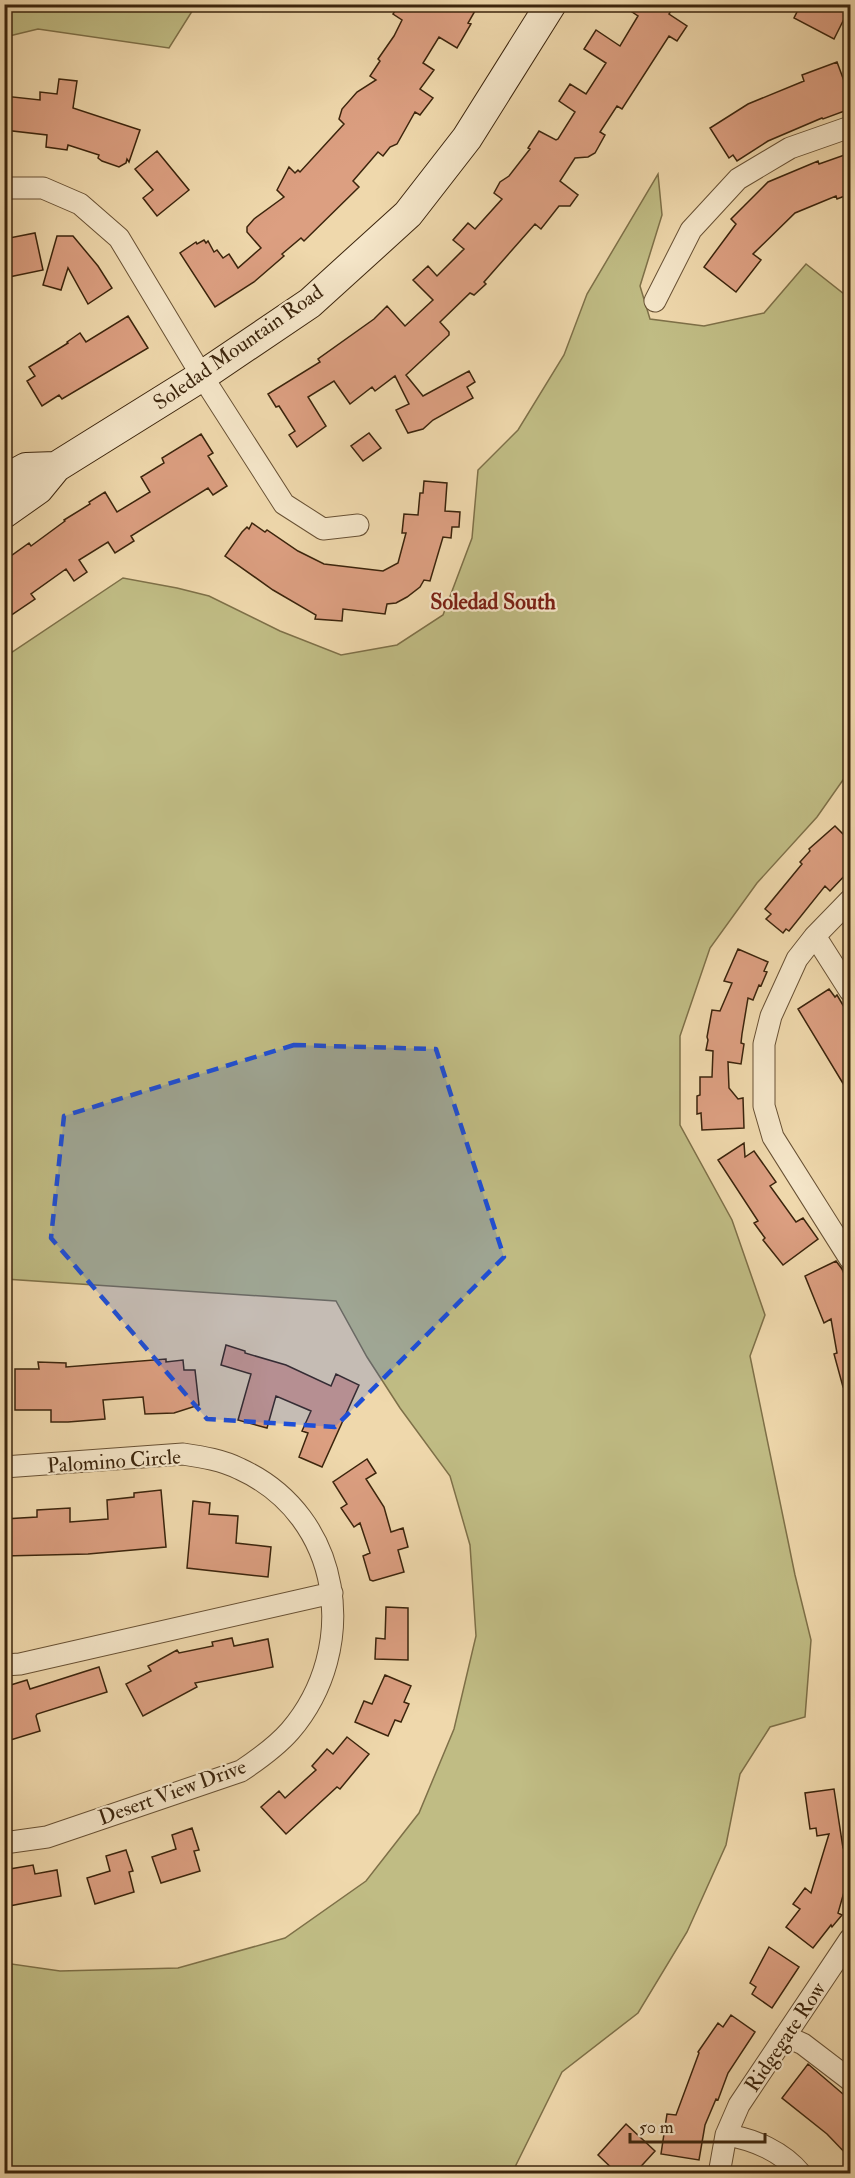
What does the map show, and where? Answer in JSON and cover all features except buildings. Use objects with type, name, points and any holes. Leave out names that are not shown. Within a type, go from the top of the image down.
[{"type":"main road","name":"Soledad Mountain Road","points":[[4,513],[38,489],[56,467],[202,375],[310,303],[408,214],[467,138],[551,4]]},
{"type":"main road","points":[[4,480],[26,468],[56,467]]},
{"type":"street","points":[[655,301],[691,230],[738,179],[790,148],[850,127]]},
{"type":"street","points":[[4,188],[43,188],[80,204],[119,238],[284,504],[322,530],[358,525]]},
{"type":"street","points":[[850,900],[797,958],[771,1016],[764,1044],[764,1106],[773,1137],[850,1260]]},
{"type":"street","points":[[815,936],[850,991]]},
{"type":"street","name":"Palomino Circle","points":[[4,1467],[183,1455],[222,1462],[259,1479],[275,1490],[296,1512],[313,1536],[322,1554],[332,1593]]},
{"type":"street","points":[[4,1665],[32,1661],[332,1593]]},
{"type":"street","name":"Desert View Drive","points":[[4,1843],[47,1837],[241,1771],[259,1759],[290,1730],[314,1695],[330,1645],[333,1614],[332,1593]]},
{"type":"street","name":"Ridgegate Row","points":[[719,2174],[726,2135],[739,2104],[785,2036],[847,1953]]},
{"type":"street","points":[[785,2036],[804,2044],[850,2080]]},
{"type":"street","points":[[726,2135],[742,2137],[779,2153],[801,2174]]},
{"type":"highlighted area","points":[[294,1045],[436,1049],[504,1257],[335,1427],[207,1419],[51,1238],[64,1116]]},
{"type":"shaded area","points":[[4,5],[196,5],[169,48],[38,29],[5,37]]},
{"type":"shaded area","points":[[658,174],[662,215],[640,286],[650,319],[704,326],[764,313],[806,264],[850,301],[850,770],[817,817],[757,883],[710,948],[680,1036],[680,1125],[732,1220],[765,1315],[750,1356],[795,1575],[811,1640],[805,1717],[770,1727],[740,1774],[726,1845],[687,1932],[638,2013],[562,2072],[512,2173],[5,2173],[5,1963],[60,1971],[178,1968],[285,1938],[366,1881],[419,1813],[454,1729],[476,1636],[470,1545],[450,1476],[400,1408],[367,1357],[336,1301],[5,1279],[5,657],[123,578],[209,596],[280,631],[341,655],[397,645],[443,615],[472,538],[478,470],[518,430],[564,355],[587,294]]},
{"type":"district","name":"Soledad South","points":[[493,601]]}]
